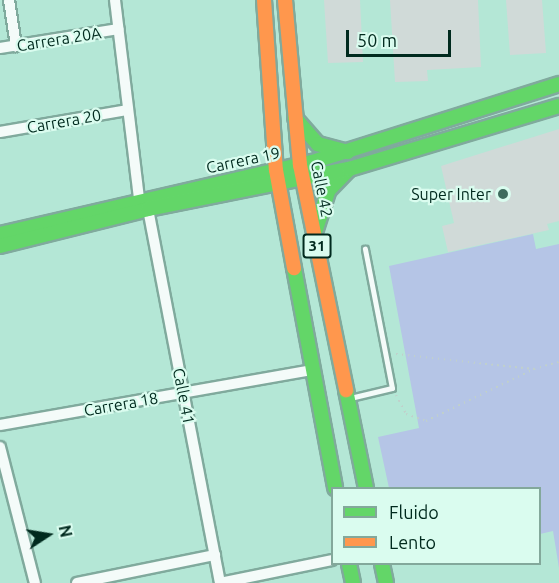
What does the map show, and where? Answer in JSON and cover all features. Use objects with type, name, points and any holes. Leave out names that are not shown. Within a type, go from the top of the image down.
[{"type":"main road","name":"31","points":[[264,0],[277,177],[334,487]]},
{"type":"main road","name":"Calle 42","points":[[285,0],[293,114],[302,179],[366,487]]},
{"type":"main road","name":"Carrera 19","points":[[277,177],[300,165],[348,152],[559,84]]},
{"type":"main road","name":"Carrera 19","points":[[0,234],[277,177],[302,179],[349,169],[559,106]]},
{"type":"main road","points":[[293,114],[318,144],[348,152]]},
{"type":"main road","points":[[316,243],[323,200],[349,169]]},
{"type":"main road","name":"Carrera 19","points":[[0,246],[143,204]]},
{"type":"main road","points":[[349,565],[353,583]]},
{"type":"main road","points":[[382,565],[386,583]]},
{"type":"street","points":[[9,0],[16,46]]},
{"type":"street","name":"Calle 41","points":[[115,0],[128,110],[143,204],[220,583]]},
{"type":"street","name":"Carrera 20A","points":[[0,48],[118,29]]},
{"type":"street","name":"Carrera 20","points":[[0,132],[128,110]]},
{"type":"street","name":"Carrera 18","points":[[0,425],[312,370]]},
{"type":"street","points":[[0,447],[35,583]]},
{"type":"street","points":[[76,583],[215,555]]},
{"type":"street","points":[[220,583],[331,560]]},
{"type":"lane","points":[[348,398],[392,388],[365,249]]},
{"type":"path","points":[[386,353],[534,369]]},
{"type":"path","points":[[392,388],[406,414],[426,421],[534,369],[559,362]]},
{"type":"shaded area","points":[[533,234],[536,249],[559,244],[559,568],[553,531],[541,534],[541,487],[389,487],[378,437],[419,428],[389,266]]},
{"type":"building","points":[[324,0],[360,0],[363,62],[328,63]]},
{"type":"building","points":[[390,0],[478,0],[481,67],[427,70],[428,81],[395,82]]},
{"type":"building","points":[[506,0],[542,0],[546,53],[510,55]]},
{"type":"building","name":"Super Inter","points":[[559,129],[559,221],[547,224],[549,230],[448,252],[442,226],[454,223],[441,166]]},
{"type":"traffic: fast","points":[[0,234],[312,162],[559,84]]},
{"type":"traffic: fast","points":[[0,246],[148,209],[349,169],[559,106]]},
{"type":"traffic: fast","points":[[295,118],[318,144],[348,152]]},
{"type":"traffic: fast","points":[[316,229],[328,191],[349,169]]},
{"type":"traffic: fast","points":[[294,268],[335,487]]},
{"type":"traffic: fast","points":[[346,390],[366,487]]},
{"type":"traffic: fast","points":[[349,565],[353,583]]},
{"type":"traffic: fast","points":[[382,565],[386,583]]},
{"type":"traffic: slow","points":[[264,0],[276,170],[294,268]]},
{"type":"traffic: slow","points":[[285,0],[300,165],[346,390]]},
{"type":"place","name":"Super Inter","points":[[503,194]]}]
